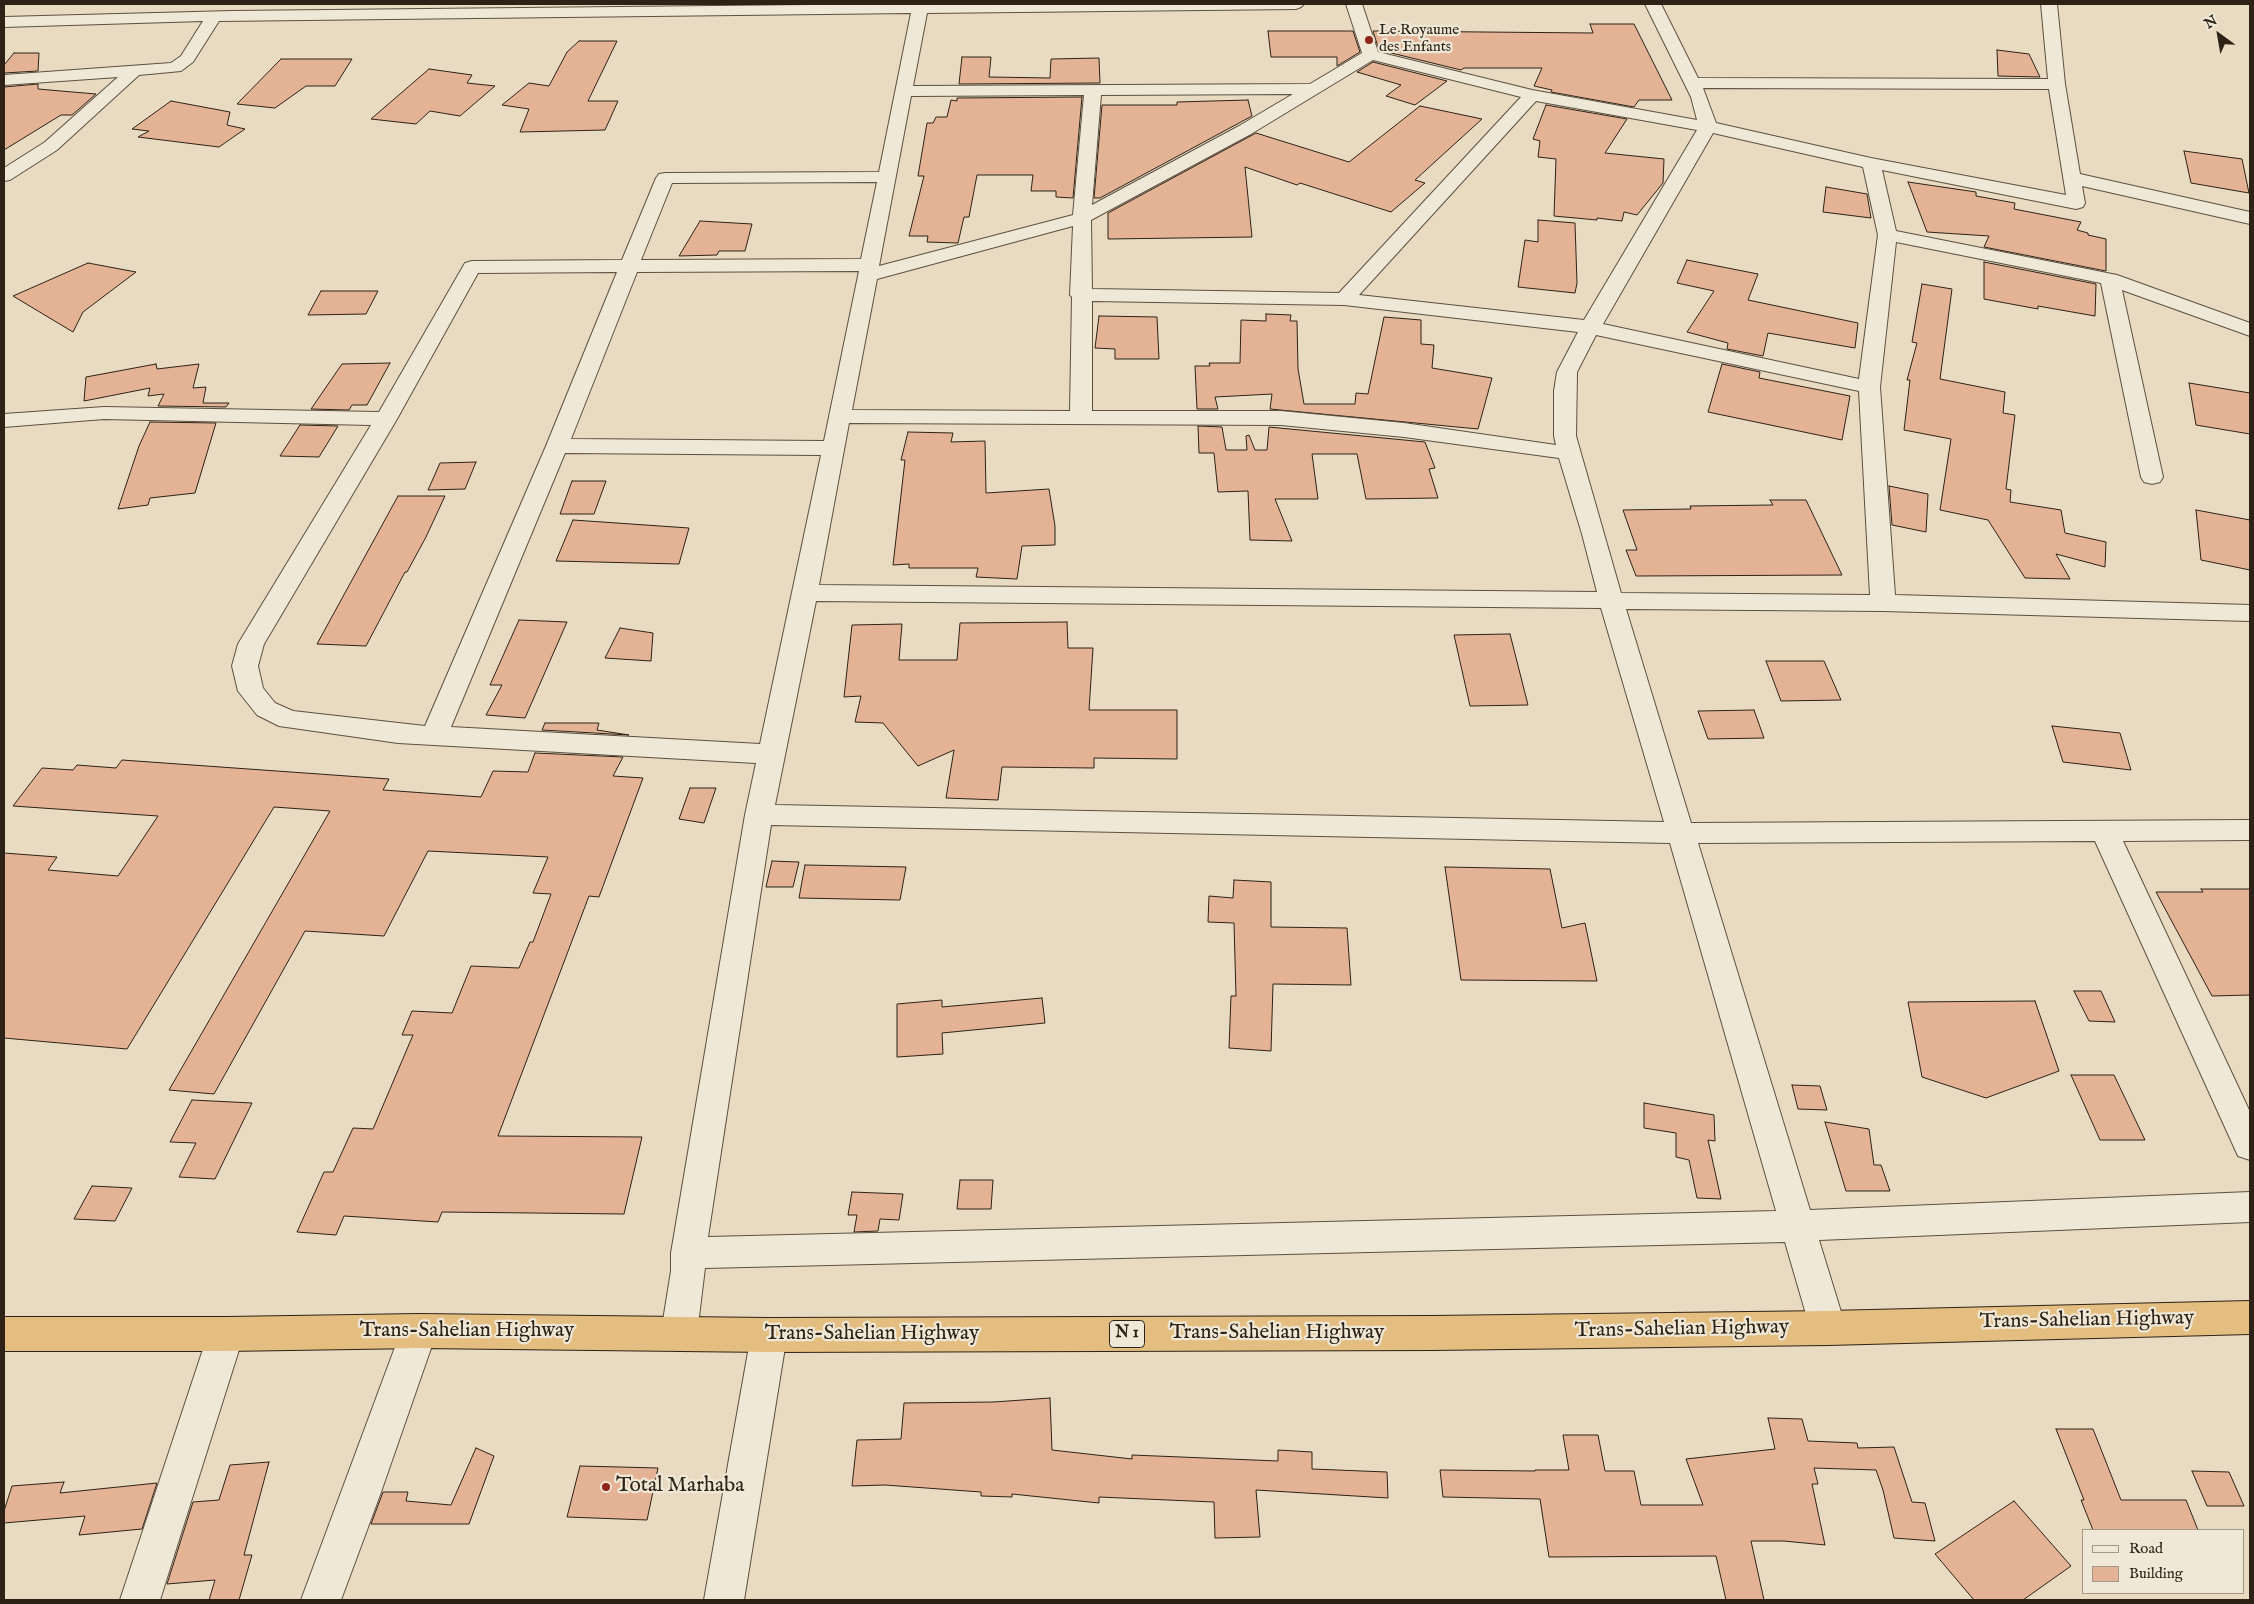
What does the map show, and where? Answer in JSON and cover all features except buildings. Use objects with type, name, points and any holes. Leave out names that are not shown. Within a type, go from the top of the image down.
[{"type":"highway","name":"Trans-Sahelian Highway","points":[[4,1334],[226,1334],[419,1330],[769,1336],[1432,1334],[1828,1328],[2250,1317]]},
{"type":"street","points":[[232,16],[243,4]]},
{"type":"street","points":[[4,22],[538,8],[1296,4]]},
{"type":"street","points":[[1354,4],[1371,55]]},
{"type":"street","points":[[1653,4],[1693,83],[1708,127],[1589,327],[1567,372],[1565,436],[1611,599],[1828,1328]]},
{"type":"street","points":[[772,754],[398,734],[288,720],[266,709],[251,691],[245,666],[251,644],[386,419],[472,267],[630,266],[869,270],[1082,218],[1245,130],[1371,55],[1532,95],[1708,127],[1871,164],[2076,203],[2057,84],[2050,4]]},
{"type":"street","points":[[679,1333],[688,1271],[688,1253],[759,815],[805,593],[921,6]]},
{"type":"street","points":[[4,80],[175,68],[184,63],[214,17]]},
{"type":"street","points":[[4,176],[51,146],[133,72]]},
{"type":"street","points":[[1693,83],[2057,84]]},
{"type":"street","points":[[904,91],[1314,89]]},
{"type":"street","points":[[1081,417],[1080,295],[1082,218],[1093,90]]},
{"type":"street","points":[[1344,299],[1532,95]]},
{"type":"street","points":[[1871,164],[1887,235],[1869,387],[1883,602]]},
{"type":"street","points":[[434,736],[557,446],[665,178],[887,177]]},
{"type":"street","points":[[2072,178],[2250,218]]},
{"type":"street","points":[[1887,235],[2110,279],[2250,330]]},
{"type":"street","points":[[2110,279],[2152,477]]},
{"type":"street","points":[[1080,295],[1344,299],[1589,327],[1869,387]]},
{"type":"street","points":[[4,420],[104,413],[386,419]]},
{"type":"street","points":[[840,416],[1281,418],[1331,421],[1404,430],[1569,454]]},
{"type":"street","points":[[557,446],[834,448]]},
{"type":"street","points":[[805,593],[1883,602],[2250,613]]},
{"type":"street","points":[[759,815],[1681,833],[2250,830]]},
{"type":"street","points":[[2105,832],[2250,1146]]},
{"type":"street","points":[[688,1253],[1799,1226],[2250,1207]]},
{"type":"street","points":[[321,1600],[361,1495],[419,1330]]},
{"type":"street","points":[[140,1600],[226,1334]]},
{"type":"street","points":[[724,1600],[769,1336]]},
{"type":"place","name":"Le Royaume des Enfants","points":[[1369,40]]},
{"type":"place","name":"Total Marhaba","points":[[606,1487]]}]
